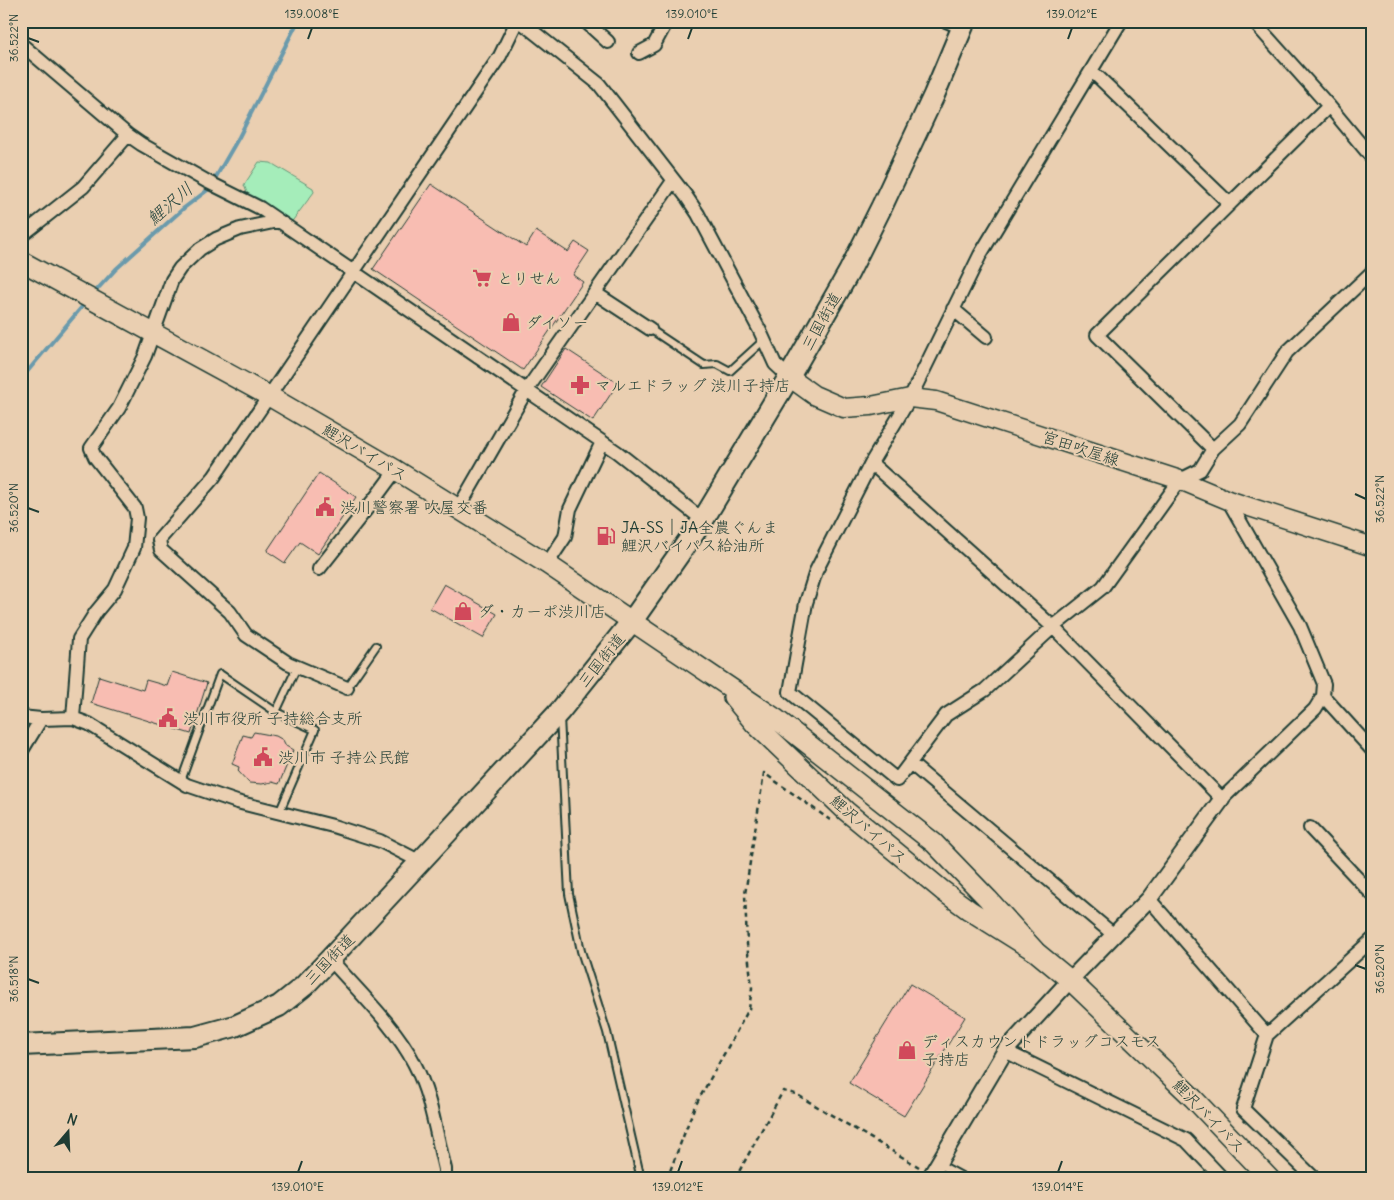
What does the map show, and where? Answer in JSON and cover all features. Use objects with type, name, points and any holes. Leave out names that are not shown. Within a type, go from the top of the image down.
[{"type":"highway","name":"三国街道","points":[[21,1045],[195,1037],[235,1026],[279,1006],[304,986],[330,959],[560,711],[632,621],[703,520],[789,378],[849,272],[882,206],[934,95],[958,23]]},
{"type":"main road","name":"鯉沢バイパス","points":[[21,261],[269,396],[396,470],[547,564],[775,718],[913,826],[952,861],[1036,952]]},
{"type":"main road","name":"宮田吹屋線","points":[[789,378],[814,396],[844,408],[871,406],[910,398],[936,401],[1180,480],[1228,500],[1373,547]]},
{"type":"main road","name":"鯉沢バイパス","points":[[721,682],[755,724],[846,811],[943,891],[969,910],[1036,952],[1070,980],[1193,1098],[1270,1179]]},
{"type":"street","points":[[347,688],[288,663],[246,635],[230,612],[161,550],[159,540],[214,477],[500,56],[518,21],[599,84],[673,181],[698,214],[775,364],[789,378]]},
{"type":"street","points":[[585,21],[608,42]]},
{"type":"street","points":[[639,53],[654,45],[667,21]]},
{"type":"street","points":[[1122,21],[980,255],[910,398],[871,463],[816,571],[806,603],[790,692],[897,780],[946,715],[985,690],[1053,627],[1103,587],[1180,480],[1200,470],[1213,449],[1240,424],[1287,352],[1373,271]]},
{"type":"street","points":[[1253,21],[1329,106],[1373,159]]},
{"type":"street","points":[[21,44],[128,135],[208,182],[260,208],[617,452],[703,520]]},
{"type":"street","points":[[1092,71],[1230,204]]},
{"type":"street","points":[[1213,449],[1097,335],[1329,106]]},
{"type":"street","points":[[21,236],[83,187],[128,135]]},
{"type":"street","points":[[458,509],[526,391],[673,181]]},
{"type":"street","points":[[73,718],[79,639],[96,612],[115,589],[134,548],[137,518],[135,508],[95,457],[91,448],[119,408],[145,356],[172,280],[188,259],[216,239],[240,229],[278,221]]},
{"type":"street","points":[[595,293],[650,329]]},
{"type":"street","points":[[953,309],[986,337]]},
{"type":"street","points":[[547,564],[565,537],[570,509],[602,442]]},
{"type":"street","points":[[871,463],[1053,627],[1222,799]]},
{"type":"street","points":[[319,569],[396,470]]},
{"type":"street","points":[[933,1172],[1005,1051],[1070,980],[1149,899],[1222,799],[1315,709],[1323,696],[1324,684],[1300,626],[1228,500]]},
{"type":"street","points":[[1323,696],[1373,751]]},
{"type":"street","points":[[21,716],[41,719],[73,718],[89,724],[188,785],[237,802],[334,826],[380,841],[421,862]]},
{"type":"street","points":[[21,752],[41,719]]},
{"type":"street","points":[[910,763],[1114,935]]},
{"type":"street","points":[[1310,828],[1373,895]]},
{"type":"street","points":[[1149,899],[1267,1036]]},
{"type":"street","points":[[1315,1179],[1243,1109],[1267,1036],[1373,939]]},
{"type":"street","points":[[330,959],[383,1019],[414,1062],[427,1096],[445,1169],[445,1179]]},
{"type":"street","points":[[1005,1051],[1186,1140],[1223,1179]]},
{"type":"lane","points":[[650,329],[704,365],[717,364],[730,371],[764,340]]},
{"type":"lane","points":[[347,688],[376,646]]},
{"type":"lane","points":[[276,712],[297,667]]},
{"type":"lane","points":[[181,781],[220,674],[276,712],[316,730],[279,813]]},
{"type":"lane","points":[[560,711],[569,894],[581,951],[608,1032],[641,1179]]},
{"type":"lane","points":[[933,1172],[967,1179]]},
{"type":"path","points":[[667,1179],[694,1108],[749,1009],[752,988],[747,944],[745,894],[764,773],[830,820],[846,811]]},
{"type":"path","points":[[735,1179],[783,1091],[796,1094],[933,1172]]},
{"type":"green space","points":[[259,162],[271,163],[313,188],[314,192],[290,224],[248,195],[244,185]]},
{"type":"building","name":"とりせん","points":[[431,184],[526,247],[536,231],[568,252],[575,242],[589,251],[573,275],[583,282],[523,370],[373,269]]},
{"type":"building","name":"マルエドラッグ 渋川子持店","points":[[566,349],[618,383],[593,421],[541,387]]},
{"type":"building","points":[[319,473],[356,497],[318,554],[300,542],[285,563],[267,551]]},
{"type":"building","name":"ダ・カーポ渋川店","points":[[444,584],[497,614],[483,638],[430,608]]},
{"type":"building","name":"渋川市役所 子持総合支所","points":[[172,672],[207,683],[191,734],[91,703],[99,676],[143,690],[146,680],[167,686]]},
{"type":"building","name":"渋川市 子持公民館","points":[[254,732],[276,736],[293,750],[279,784],[272,782],[262,784],[249,783],[238,771],[239,767],[232,764],[243,735],[251,737]]},
{"type":"building","name":"ディスカウントドラッグコスモス 子持店","points":[[910,984],[965,1017],[904,1116],[849,1083]]},
{"type":"waterway","name":"鯉沢川","points":[[92,295],[116,269],[184,208],[209,189],[239,137],[298,21]]},
{"type":"waterway","name":"鯉沢川","points":[[21,379],[86,302]]},
{"type":"place","name":"とりせん","points":[[482,278]]},
{"type":"place","name":"ダイソー","points":[[511,322]]},
{"type":"place","name":"マルエドラッグ 渋川子持店","points":[[580,385]]},
{"type":"place","name":"渋川警察署 吹屋交番","points":[[325,507]]},
{"type":"place","name":"JA-SS｜JA全農ぐんま 鯉沢バイパス給油所","points":[[606,536]]},
{"type":"place","name":"ダ・カーポ渋川店","points":[[463,611]]},
{"type":"place","name":"渋川市役所 子持総合支所","points":[[168,718]]},
{"type":"place","name":"渋川市 子持公民館","points":[[263,757]]},
{"type":"place","name":"ディスカウントドラッグコスモス 子持店","points":[[907,1050]]}]
